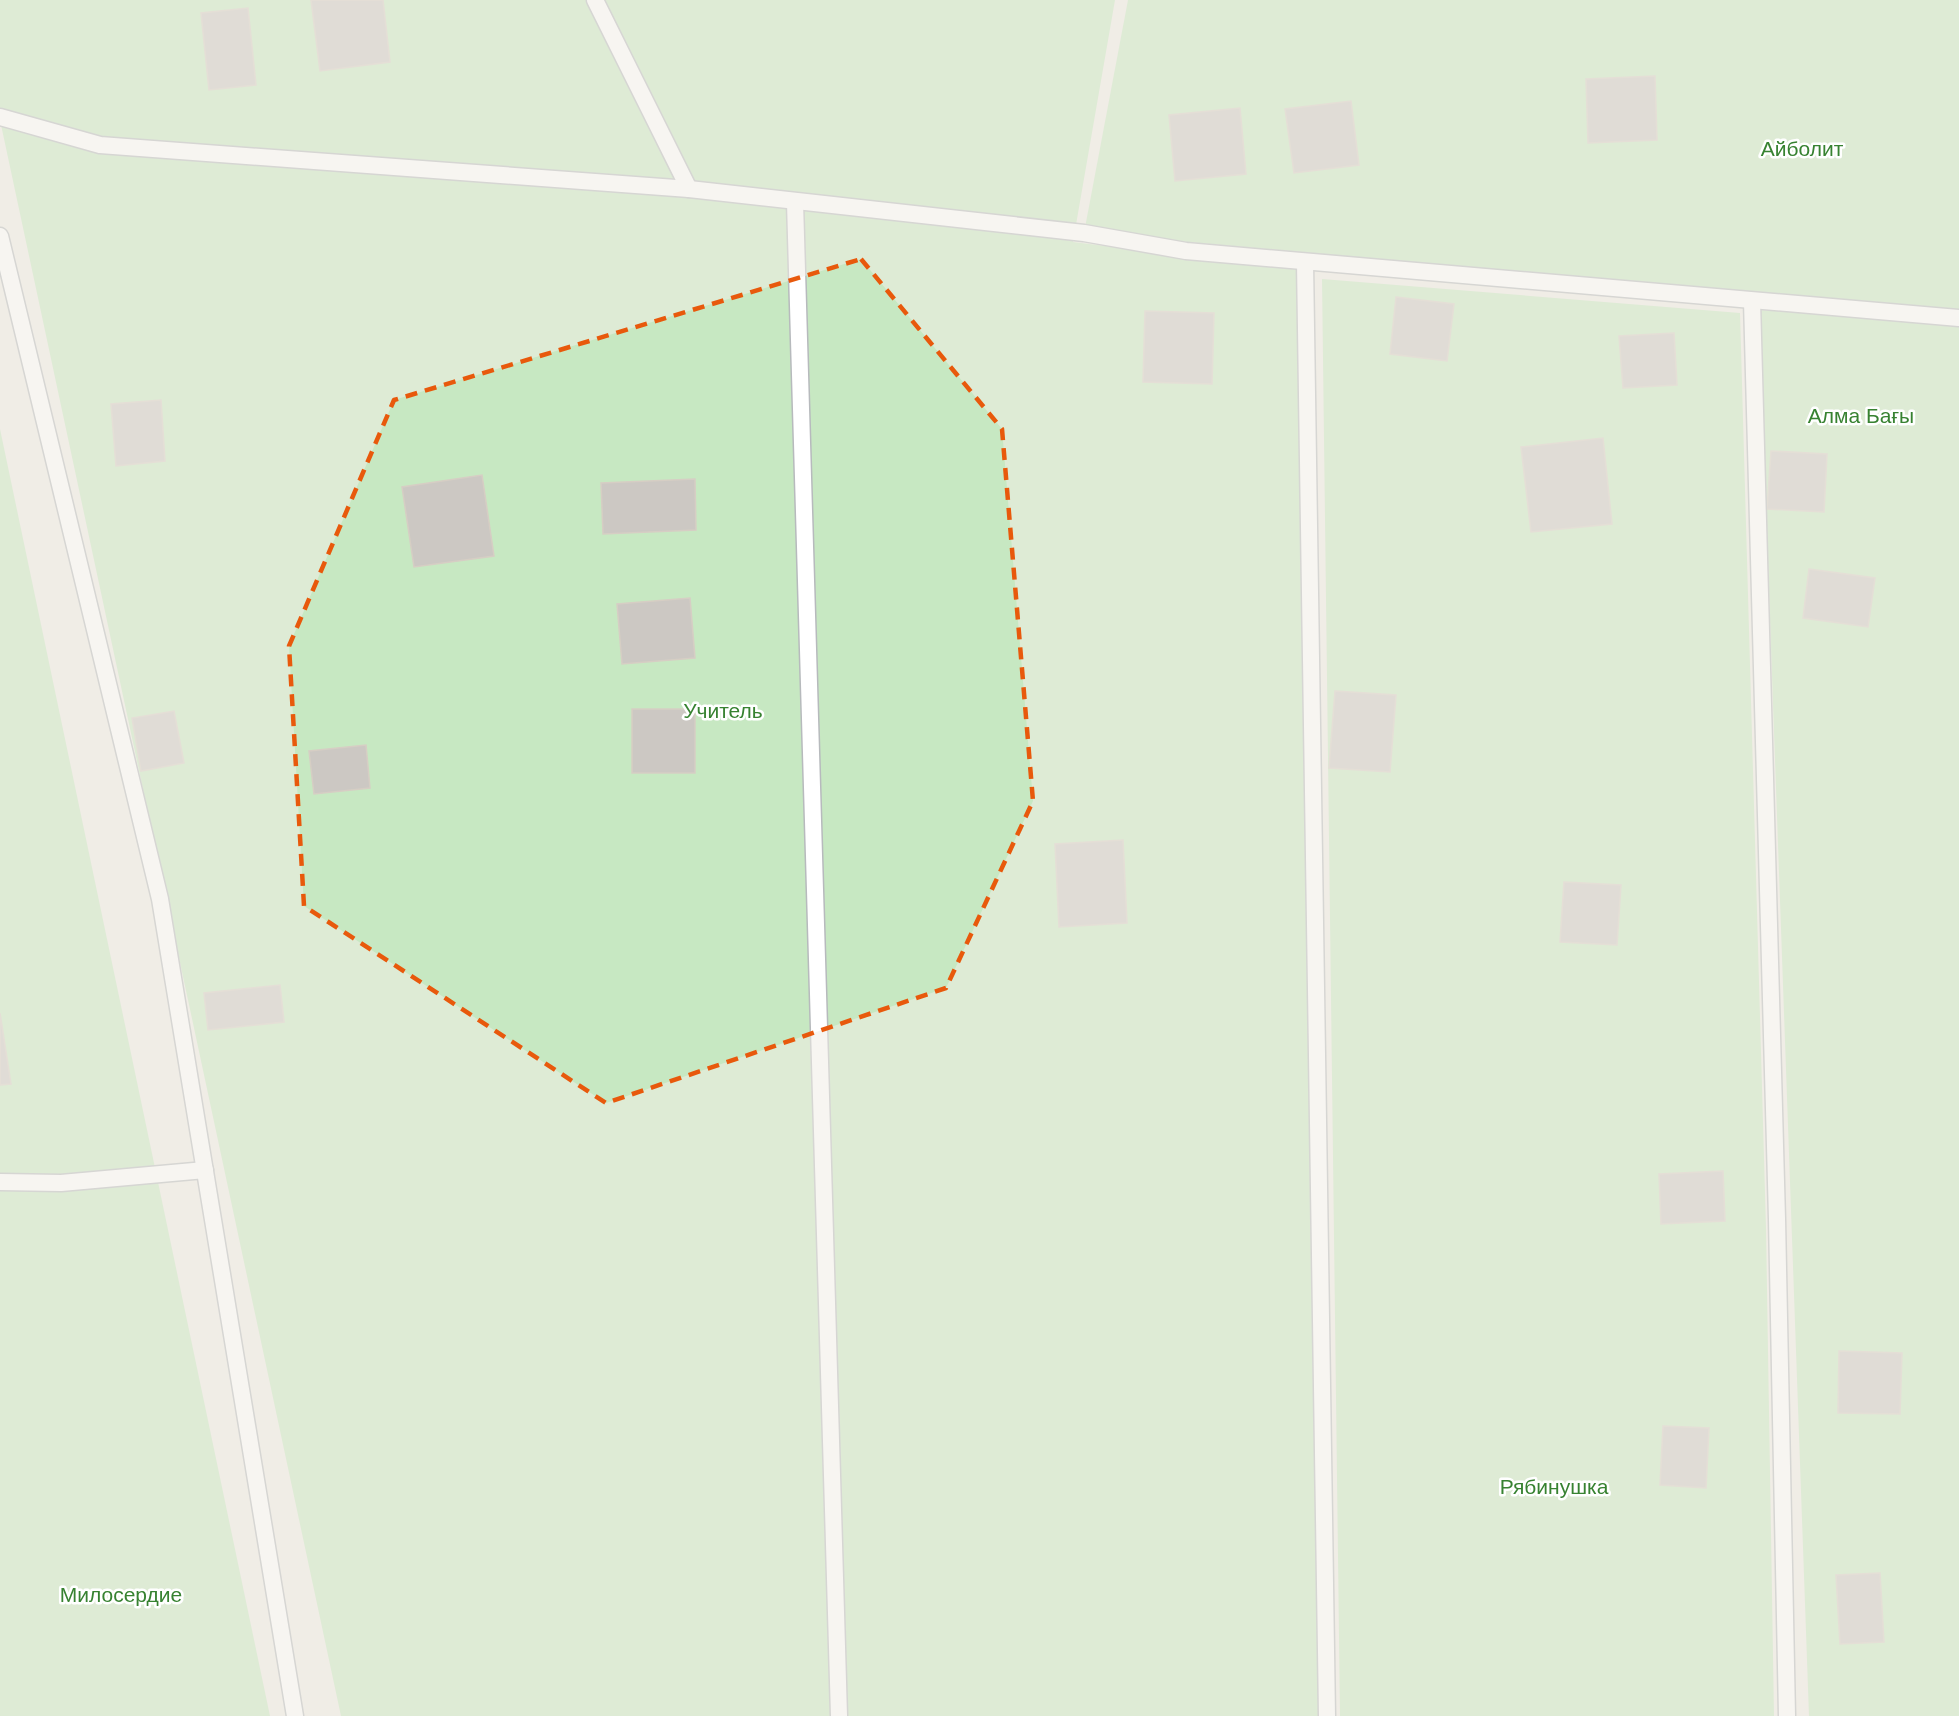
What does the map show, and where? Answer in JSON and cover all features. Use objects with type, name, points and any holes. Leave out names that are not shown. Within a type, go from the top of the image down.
[{"type":"lane","points":[[596,0],[689,189]]},
{"type":"lane","points":[[0,117],[100,145],[689,189],[1084,233],[1186,251],[1959,318]]},
{"type":"lane","points":[[795,202],[839,1716]]},
{"type":"lane","points":[[0,236],[160,899],[295,1716]]},
{"type":"lane","points":[[1305,262],[1327,1716]]},
{"type":"lane","points":[[1752,301],[1778,1231],[1787,1716]]},
{"type":"lane","points":[[0,1182],[61,1183],[204,1170]]},
{"type":"highlighted area","points":[[861,259],[1002,429],[1033,801],[946,988],[606,1103],[304,906],[289,646],[394,400]]},
{"type":"green space","name":"Учитель","points":[[0,0],[1115,0],[1073,242],[1301,270],[1319,1716],[341,1716],[0,120]]},
{"type":"green space","name":"Айболит","points":[[1128,0],[1959,0],[1959,310],[1084,233]]},
{"type":"green space","name":"Рябинушка","points":[[1322,279],[1740,313],[1766,1228],[1774,1716],[1340,1716]]},
{"type":"green space","name":"Алма Бағы","points":[[1759,310],[1959,323],[1959,1716],[1809,1716]]},
{"type":"green space","name":"Милосердие","points":[[0,429],[270,1716],[0,1716]]},
{"type":"building","points":[[311,0],[383,0],[390,62],[320,71]]},
{"type":"building","points":[[248,8],[256,85],[209,90],[201,13]]},
{"type":"building","points":[[1655,76],[1657,140],[1588,143],[1586,79]]},
{"type":"building","points":[[1351,101],[1359,165],[1294,173],[1285,109]]},
{"type":"building","points":[[1240,108],[1246,174],[1175,181],[1169,115]]},
{"type":"building","points":[[1396,297],[1454,304],[1447,361],[1390,354]]},
{"type":"building","points":[[1145,311],[1214,313],[1212,384],[1143,382]]},
{"type":"building","points":[[1674,333],[1677,385],[1623,388],[1619,336]]},
{"type":"building","points":[[161,400],[165,461],[116,466],[111,404]]},
{"type":"building","points":[[1603,438],[1612,524],[1531,532],[1521,447]]},
{"type":"building","points":[[1771,451],[1827,454],[1824,512],[1767,509]]},
{"type":"building","points":[[482,475],[494,556],[414,567],[402,487]]},
{"type":"building","points":[[695,479],[696,530],[603,534],[601,483]]},
{"type":"building","points":[[1809,569],[1875,578],[1868,627],[1803,618]]},
{"type":"building","points":[[690,598],[695,658],[622,664],[617,604]]},
{"type":"building","points":[[1335,691],[1396,695],[1390,772],[1329,768]]},
{"type":"building","points":[[632,709],[695,709],[695,773],[632,773]]},
{"type":"building","points":[[174,711],[184,763],[141,771],[132,718]]},
{"type":"building","points":[[366,745],[370,788],[314,794],[309,751]]},
{"type":"building","points":[[1123,840],[1127,923],[1059,927],[1055,844]]},
{"type":"building","points":[[1564,882],[1621,885],[1617,945],[1560,942]]},
{"type":"building","points":[[280,985],[284,1022],[208,1030],[204,993]]},
{"type":"building","points":[[0,1013],[11,1084],[0,1085]]},
{"type":"building","points":[[1723,1171],[1725,1221],[1661,1224],[1659,1174]]},
{"type":"building","points":[[1839,1351],[1902,1353],[1900,1414],[1838,1413]]},
{"type":"building","points":[[1663,1426],[1709,1428],[1706,1488],[1660,1485]]},
{"type":"building","points":[[1880,1573],[1884,1642],[1840,1644],[1836,1575]]}]
